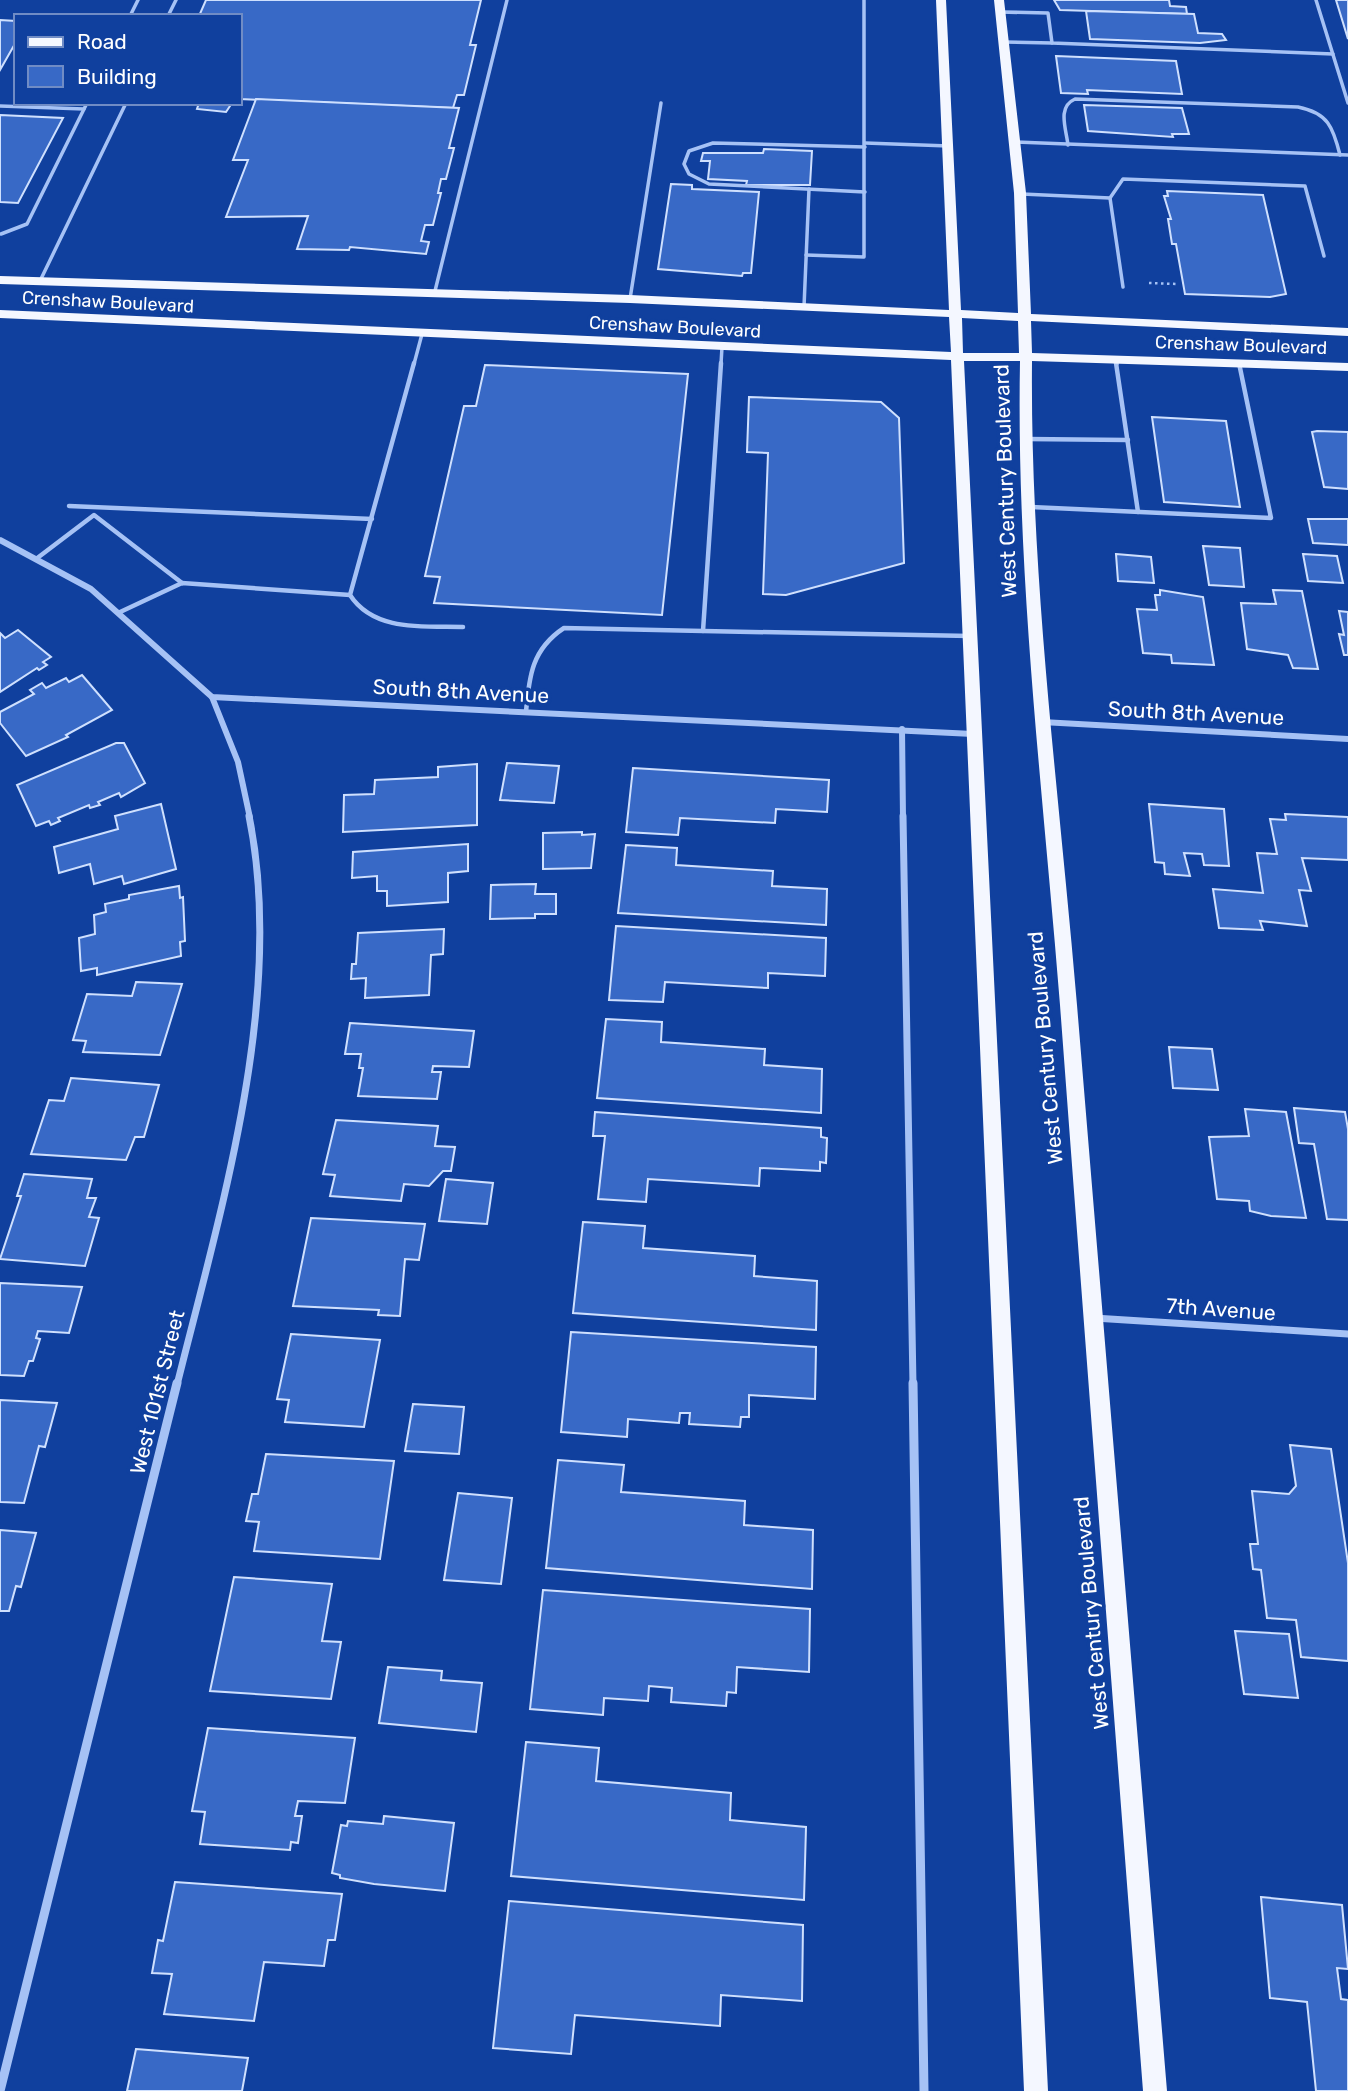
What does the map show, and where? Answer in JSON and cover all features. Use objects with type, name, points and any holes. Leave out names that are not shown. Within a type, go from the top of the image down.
[{"type":"main road","name":"West Century Boulevard","points":[[942,0],[1036,2091]]},
{"type":"main road","name":"West Century Boulevard","points":[[1000,6],[1020,194],[1026,358],[1025,439],[1042,722],[1155,2091]]},
{"type":"main road","name":"Crenshaw Boulevard","points":[[0,280],[435,291],[1348,332]]},
{"type":"main road","name":"Crenshaw Boulevard","points":[[0,314],[957,357],[1239,362],[1348,367]]},
{"type":"street","points":[[0,540],[91,589],[212,697]]},
{"type":"street","name":"South 8th Avenue","points":[[212,697],[974,734]]},
{"type":"street","name":"West 101st Street","points":[[0,2091],[221,1209],[254,1035],[262,934],[254,840],[239,762],[212,697]]},
{"type":"street","name":"South 8th Avenue","points":[[1042,722],[1348,738]]},
{"type":"street","points":[[902,729],[924,2091]]},
{"type":"street","name":"7th Avenue","points":[[1093,1318],[1348,1334]]},
{"type":"lane","points":[[435,291],[507,0]]},
{"type":"lane","points":[[806,255],[864,257],[864,0]]},
{"type":"lane","points":[[1316,0],[1348,103]]},
{"type":"lane","points":[[1000,6],[1048,13],[1052,43]]},
{"type":"lane","points":[[1004,43],[1333,54]]},
{"type":"lane","points":[[1068,145],[1063,109],[1066,103],[1075,99],[1298,107],[1314,109],[1331,121],[1340,155]]},
{"type":"lane","points":[[630,299],[661,103]]},
{"type":"lane","points":[[0,234],[27,224],[85,105]]},
{"type":"lane","points":[[40,281],[125,105]]},
{"type":"lane","points":[[0,106],[83,109]]},
{"type":"lane","points":[[1014,142],[1348,155]]},
{"type":"lane","points":[[865,192],[701,181],[689,174],[684,164],[685,156],[689,151],[713,143],[949,146]]},
{"type":"lane","points":[[1123,287],[1110,198],[1124,179],[1305,186],[1324,256]]},
{"type":"lane","points":[[804,307],[809,189]]},
{"type":"lane","points":[[1020,194],[1110,198]]},
{"type":"lane","points":[[422,334],[350,595],[355,606],[376,619],[463,627]]},
{"type":"lane","points":[[703,631],[722,347]]},
{"type":"lane","points":[[1116,359],[1138,512]]},
{"type":"lane","points":[[1029,507],[1271,518],[1239,362]]},
{"type":"lane","points":[[1025,439],[1128,440]]},
{"type":"lane","points":[[69,506],[372,519]]},
{"type":"lane","points":[[36,559],[94,515],[182,583]]},
{"type":"lane","points":[[118,613],[182,583],[350,595]]},
{"type":"lane","points":[[526,712],[531,667],[536,653],[547,638],[564,628],[971,636]]},
{"type":"building","points":[[206,0],[481,0],[470,45],[476,45],[464,95],[457,95],[453,108],[242,99],[242,14],[200,14]]},
{"type":"building","points":[[1054,0],[1169,0],[1170,6],[1186,7],[1187,14],[1060,10]]},
{"type":"building","points":[[1336,0],[1348,0],[1348,39]]},
{"type":"building","points":[[1086,11],[1194,14],[1198,33],[1222,34],[1226,40],[1200,43],[1090,39]]},
{"type":"building","points":[[0,20],[14,21],[14,46],[0,70]]},
{"type":"building","points":[[1056,56],[1176,61],[1182,94],[1087,90],[1088,94],[1061,93]]},
{"type":"building","points":[[256,99],[459,108],[449,148],[454,148],[446,179],[441,179],[438,193],[441,193],[433,225],[425,225],[421,241],[429,242],[426,254],[350,247],[349,250],[297,249],[308,216],[226,217],[248,160],[233,160]]},
{"type":"building","points":[[198,105],[231,105],[226,112],[197,109]]},
{"type":"building","points":[[1084,105],[1182,108],[1189,134],[1172,134],[1173,137],[1088,131]]},
{"type":"building","points":[[0,115],[63,118],[18,203],[0,202]]},
{"type":"building","points":[[764,149],[812,151],[810,185],[746,185],[747,181],[708,179],[710,161],[701,161],[703,153],[763,153]]},
{"type":"building","points":[[671,184],[692,185],[692,189],[759,192],[751,273],[743,273],[742,276],[658,269]]},
{"type":"building","points":[[1167,191],[1263,195],[1286,294],[1270,297],[1185,294],[1176,244],[1172,244],[1168,219],[1171,219],[1164,196],[1168,196]]},
{"type":"building","points":[[485,365],[688,374],[662,615],[434,603],[440,577],[425,576],[464,406],[476,406]]},
{"type":"building","points":[[749,397],[881,402],[899,418],[904,563],[786,595],[763,594],[768,453],[747,452]]},
{"type":"building","points":[[1152,417],[1226,421],[1240,507],[1164,502]]},
{"type":"building","points":[[1312,432],[1348,432],[1348,489],[1324,487]]},
{"type":"building","points":[[1308,519],[1348,519],[1348,545],[1313,543]]},
{"type":"building","points":[[1203,546],[1240,548],[1244,587],[1209,585]]},
{"type":"building","points":[[1116,554],[1151,557],[1154,583],[1118,581]]},
{"type":"building","points":[[1303,554],[1337,556],[1343,583],[1308,581]]},
{"type":"building","points":[[1160,590],[1203,597],[1214,665],[1172,663],[1171,655],[1143,653],[1137,609],[1157,610],[1155,595],[1160,595]]},
{"type":"building","points":[[1273,590],[1302,591],[1318,669],[1293,668],[1288,655],[1247,649],[1241,603],[1276,604]]},
{"type":"building","points":[[1339,611],[1348,612],[1348,655],[1344,655],[1339,634],[1344,635]]},
{"type":"building","points":[[18,630],[51,657],[43,662],[47,665],[39,670],[37,668],[0,692],[0,633],[5,638]]},
{"type":"building","points":[[82,675],[112,710],[66,735],[68,737],[26,756],[0,723],[0,712],[34,694],[30,690],[42,683],[46,688],[66,678],[69,682]]},
{"type":"building","points":[[116,743],[124,743],[145,783],[121,797],[119,793],[98,802],[100,805],[90,808],[89,805],[58,818],[60,821],[51,825],[49,821],[36,826],[17,785]]},
{"type":"building","points":[[507,763],[559,766],[554,803],[500,800]]},
{"type":"building","points":[[477,764],[477,825],[343,832],[344,795],[374,794],[375,780],[438,777],[438,767]]},
{"type":"building","points":[[633,768],[829,780],[827,812],[776,809],[775,823],[680,818],[678,835],[626,832]]},
{"type":"building","points":[[161,804],[176,869],[124,884],[122,876],[94,884],[90,864],[59,873],[54,847],[118,829],[115,816]]},
{"type":"building","points":[[1149,804],[1224,809],[1229,866],[1204,865],[1202,854],[1184,853],[1190,876],[1165,874],[1164,863],[1155,862]]},
{"type":"building","points":[[1285,814],[1348,817],[1348,860],[1302,858],[1311,891],[1299,890],[1307,926],[1260,921],[1263,930],[1219,928],[1213,889],[1263,893],[1257,853],[1277,854],[1270,819],[1286,820]]},
{"type":"building","points":[[582,832],[582,835],[595,834],[591,868],[543,869],[543,833]]},
{"type":"building","points":[[468,844],[468,871],[448,873],[448,902],[387,906],[387,891],[377,891],[377,876],[352,878],[353,852]]},
{"type":"building","points":[[626,845],[677,848],[676,865],[773,871],[772,886],[827,889],[826,925],[618,913]]},
{"type":"building","points":[[536,884],[535,894],[556,894],[556,914],[535,914],[535,918],[490,919],[491,885]]},
{"type":"building","points":[[179,886],[180,898],[183,897],[185,941],[180,942],[181,956],[97,975],[97,968],[81,971],[79,938],[95,934],[94,915],[106,912],[105,904],[129,899],[129,895]]},
{"type":"building","points":[[616,926],[826,938],[825,976],[768,973],[768,988],[665,982],[663,1002],[609,1000]]},
{"type":"building","points":[[444,929],[443,954],[431,955],[429,995],[365,998],[366,978],[351,979],[352,964],[356,964],[358,933]]},
{"type":"building","points":[[136,982],[182,984],[160,1055],[83,1052],[86,1041],[73,1040],[87,994],[132,996]]},
{"type":"building","points":[[606,1019],[662,1022],[661,1042],[765,1049],[764,1065],[822,1069],[821,1113],[597,1098]]},
{"type":"building","points":[[350,1023],[474,1031],[469,1067],[433,1066],[432,1072],[441,1072],[437,1099],[358,1096],[363,1068],[359,1068],[361,1054],[345,1054]]},
{"type":"building","points":[[1169,1047],[1212,1049],[1218,1090],[1173,1088]]},
{"type":"building","points":[[71,1078],[159,1085],[144,1137],[135,1137],[126,1160],[31,1154],[49,1100],[64,1101]]},
{"type":"building","points":[[1294,1108],[1345,1112],[1348,1129],[1348,1220],[1327,1219],[1314,1144],[1299,1143]]},
{"type":"building","points":[[1245,1109],[1286,1112],[1306,1218],[1271,1216],[1250,1211],[1249,1201],[1217,1199],[1209,1137],[1249,1136]]},
{"type":"building","points":[[595,1112],[821,1128],[821,1137],[827,1138],[826,1163],[820,1162],[820,1171],[760,1168],[759,1186],[648,1179],[646,1202],[598,1199],[605,1136],[593,1136]]},
{"type":"building","points":[[336,1120],[438,1126],[435,1146],[455,1147],[451,1171],[443,1171],[429,1186],[404,1184],[401,1201],[330,1196],[335,1175],[323,1174]]},
{"type":"building","points":[[24,1174],[92,1179],[87,1198],[96,1198],[89,1217],[99,1218],[85,1266],[0,1259],[21,1196],[17,1196]]},
{"type":"building","points":[[446,1179],[493,1183],[487,1224],[439,1221]]},
{"type":"building","points":[[311,1218],[425,1224],[419,1260],[405,1259],[400,1316],[378,1315],[379,1310],[293,1306]]},
{"type":"building","points":[[583,1222],[645,1226],[643,1248],[755,1256],[754,1276],[817,1281],[816,1330],[573,1313]]},
{"type":"building","points":[[0,1283],[82,1287],[69,1333],[38,1331],[36,1338],[40,1339],[33,1361],[29,1361],[24,1376],[0,1375]]},
{"type":"building","points":[[571,1332],[816,1347],[815,1399],[749,1395],[749,1417],[741,1417],[740,1427],[689,1424],[690,1413],[680,1413],[679,1423],[628,1419],[627,1437],[561,1432]]},
{"type":"building","points":[[291,1334],[380,1340],[364,1427],[285,1422],[289,1400],[277,1399]]},
{"type":"building","points":[[0,1400],[57,1403],[45,1447],[39,1446],[24,1503],[0,1502]]},
{"type":"building","points":[[413,1404],[464,1407],[459,1454],[405,1451]]},
{"type":"building","points":[[1290,1445],[1331,1449],[1348,1563],[1348,1661],[1301,1657],[1296,1620],[1267,1618],[1261,1570],[1253,1569],[1250,1544],[1258,1544],[1252,1491],[1289,1494],[1296,1486]]},
{"type":"building","points":[[266,1454],[394,1461],[380,1559],[254,1551],[259,1522],[246,1521],[252,1494],[258,1494]]},
{"type":"building","points":[[558,1460],[624,1465],[621,1492],[745,1501],[744,1525],[813,1530],[812,1589],[546,1568]]},
{"type":"building","points":[[458,1493],[512,1498],[501,1584],[444,1580]]},
{"type":"building","points":[[0,1530],[36,1533],[21,1587],[16,1586],[9,1611],[0,1611]]},
{"type":"building","points":[[234,1577],[332,1584],[322,1641],[341,1642],[331,1699],[210,1691]]},
{"type":"building","points":[[543,1590],[810,1609],[809,1672],[737,1667],[736,1693],[727,1692],[726,1706],[671,1702],[672,1688],[649,1686],[648,1701],[604,1698],[603,1715],[530,1709]]},
{"type":"building","points":[[1235,1631],[1289,1634],[1298,1698],[1244,1694]]},
{"type":"building","points":[[388,1667],[442,1671],[441,1680],[482,1683],[476,1732],[379,1723]]},
{"type":"building","points":[[208,1728],[355,1738],[345,1803],[298,1801],[295,1816],[302,1816],[298,1843],[291,1842],[290,1850],[200,1844],[205,1812],[192,1811]]},
{"type":"building","points":[[526,1742],[599,1748],[596,1781],[731,1793],[730,1820],[806,1827],[804,1900],[511,1876]]},
{"type":"building","points":[[384,1816],[454,1823],[445,1891],[374,1884],[340,1878],[340,1875],[332,1873],[341,1825],[347,1826],[348,1821],[383,1824]]},
{"type":"building","points":[[175,1882],[342,1894],[335,1940],[328,1940],[324,1966],[264,1962],[254,2021],[164,2014],[172,1974],[152,1973],[158,1940],[163,1941]]},
{"type":"building","points":[[1261,1897],[1342,1905],[1348,1969],[1337,1968],[1341,1999],[1348,2000],[1348,2091],[1316,2091],[1307,2002],[1270,1998]]},
{"type":"building","points":[[509,1901],[803,1925],[802,2001],[721,1995],[720,2026],[575,2015],[571,2054],[493,2048]]},
{"type":"building","points":[[136,2049],[248,2058],[242,2091],[127,2091]]}]
